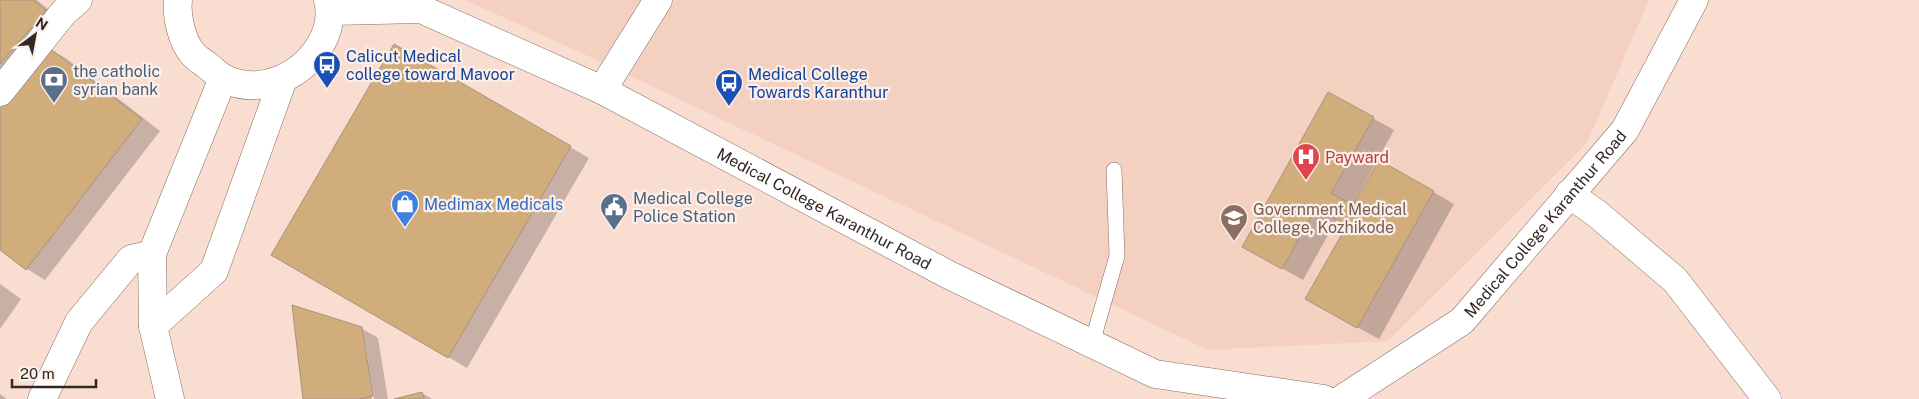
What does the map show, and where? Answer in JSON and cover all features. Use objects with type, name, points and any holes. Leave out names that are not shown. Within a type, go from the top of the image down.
[{"type":"main road","points":[[0,92],[64,12],[78,0]]},
{"type":"main road","points":[[178,0],[180,29],[192,53],[223,78],[247,85],[269,84],[290,77],[311,60],[326,37],[330,5]]},
{"type":"main road","points":[[602,90],[658,0]]},
{"type":"main road","name":"Medical College Karanthur Road","points":[[1342,399],[1462,321],[1625,130],[1695,1]]},
{"type":"main road","name":"Medical College Karanthur Road","points":[[330,5],[421,9],[602,90],[949,275],[1155,374],[1324,399]]},
{"type":"main road","points":[[170,399],[153,326],[152,254],[223,78]]},
{"type":"main road","points":[[153,326],[214,271],[283,79]]},
{"type":"main road","points":[[1569,194],[1596,213],[1675,280],[1767,399]]},
{"type":"main road","points":[[42,399],[79,322],[132,259],[152,254]]},
{"type":"lane","points":[[1092,343],[1117,256],[1114,170]]},
{"type":"shaded area","name":"Government Medical College, Kozhikode","points":[[465,0],[1649,0],[1587,143],[1388,341],[1208,350],[586,55]]},
{"type":"building","points":[[0,0],[33,0],[46,10],[0,64]]},
{"type":"building","points":[[394,44],[571,146],[448,358],[271,255]]},
{"type":"building","points":[[48,47],[142,119],[26,270],[0,250],[0,109]]},
{"type":"building","name":"Payward","points":[[1328,92],[1374,117],[1331,193],[1353,205],[1379,160],[1434,191],[1357,328],[1305,299],[1347,225],[1316,208],[1282,269],[1242,247]]},
{"type":"building","points":[[292,305],[362,327],[373,396],[360,399],[303,399]]},
{"type":"building","points":[[422,392],[424,399],[394,399]]},
{"type":"place","name":"Calicut Medical college toward Mavoor","points":[[327,89]]},
{"type":"place","name":"the catholic syrian bank","points":[[54,104]]},
{"type":"place","name":"Medical College Towards Karanthur","points":[[729,107]]},
{"type":"place","name":"Payward","points":[[1306,181]]},
{"type":"place","name":"Medimax Medicals","points":[[405,228]]},
{"type":"place","name":"Medical College Police Station","points":[[614,231]]},
{"type":"place","name":"Government Medical College, Kozhikode","points":[[1234,242]]}]
